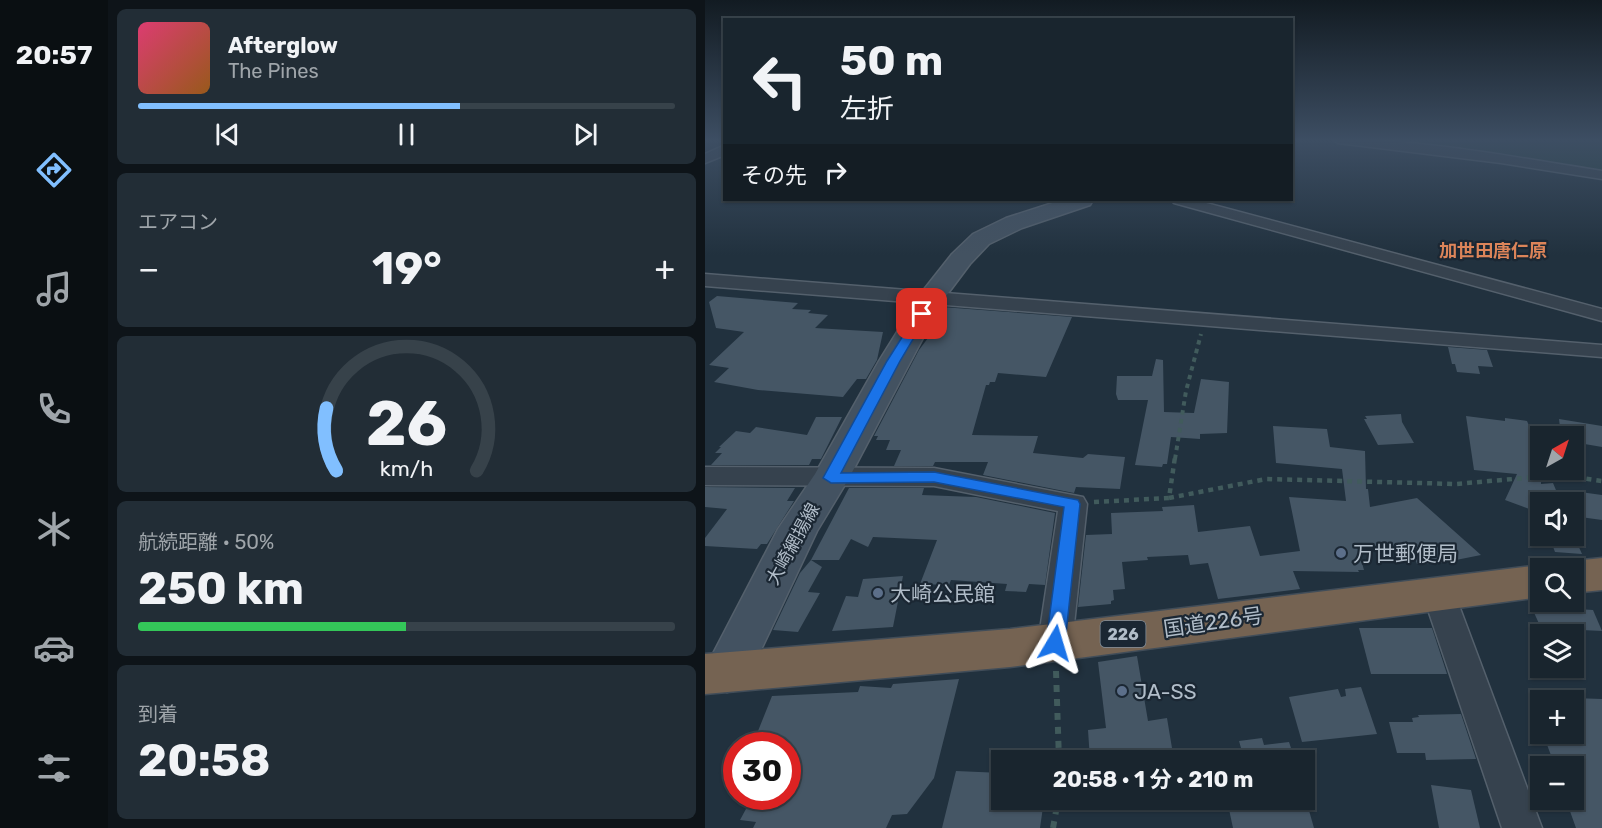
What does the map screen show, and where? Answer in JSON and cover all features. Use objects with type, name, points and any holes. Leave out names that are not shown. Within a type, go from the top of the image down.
[{"type":"highway","points":[[1584,576],[1602,574]]},
{"type":"highway","name":"国道226号","points":[[716,673],[918,658],[1055,643],[1438,592],[1530,582]]},
{"type":"street","name":"大崎網揚線","points":[[716,673],[798,530],[831,478],[931,298],[961,259],[981,239],[1014,223],[1078,201]]},
{"type":"street","points":[[1183,201],[1602,315]]},
{"type":"street","points":[[705,280],[1602,351]]},
{"type":"street","points":[[705,476],[934,477],[1073,504],[1055,643]]},
{"type":"street","points":[[1438,592],[1522,828]]},
{"type":"path","points":[[1169,498],[1186,391],[1205,319]]},
{"type":"path","points":[[1073,504],[1169,498],[1266,479],[1456,484],[1559,475],[1602,481]]},
{"type":"path","points":[[1055,643],[1059,750]]},
{"type":"path","points":[[1053,828],[1056,810]]},
{"type":"building","points":[[717,296],[798,303],[792,309],[811,310],[808,313],[828,315],[815,328],[883,332],[877,360],[866,379],[857,379],[843,397],[758,390],[714,382],[729,368],[709,365],[744,332],[716,328],[709,302]]},
{"type":"building","points":[[942,307],[1072,317],[1046,377],[998,373],[995,382],[986,385],[972,435],[1038,436],[1033,453],[1083,458],[1088,454],[1125,457],[1120,489],[1076,487],[1074,493],[983,475],[988,462],[935,462],[933,466],[894,466],[901,450],[886,450],[890,440],[876,440],[878,436],[874,436],[919,350],[934,330],[930,330]]},
{"type":"building","points":[[1448,347],[1487,350],[1493,367],[1478,366],[1480,374],[1457,372],[1455,364],[1452,364]]},
{"type":"building","points":[[1156,359],[1163,360],[1164,412],[1194,413],[1201,379],[1229,382],[1227,433],[1200,434],[1200,439],[1171,437],[1167,464],[1163,464],[1162,467],[1135,465],[1148,400],[1118,400],[1116,394],[1117,376],[1152,376]]},
{"type":"building","points":[[1401,414],[1402,422],[1414,443],[1378,445],[1364,419],[1367,419],[1365,416]]},
{"type":"building","points":[[1466,416],[1527,421],[1530,428],[1530,480],[1541,480],[1541,484],[1553,483],[1557,492],[1530,492],[1530,509],[1505,500],[1517,474],[1474,470]]},
{"type":"building","points":[[816,417],[842,417],[821,459],[812,459],[809,465],[711,465],[722,453],[715,453],[721,447],[719,447],[736,431],[750,433],[756,427],[807,435]]},
{"type":"building","points":[[1559,419],[1602,426],[1602,447],[1584,444],[1584,426],[1560,426]]},
{"type":"building","points":[[1273,426],[1327,429],[1330,447],[1365,451],[1366,489],[1368,489],[1370,507],[1417,498],[1481,555],[1441,563],[1417,564],[1409,545],[1357,546],[1364,570],[1358,570],[1359,572],[1293,571],[1300,589],[1218,599],[1208,563],[1190,565],[1188,555],[1147,557],[1148,560],[1122,562],[1125,589],[1113,590],[1114,600],[1111,604],[1078,607],[1086,535],[1112,534],[1111,513],[1163,511],[1162,507],[1194,505],[1198,532],[1250,526],[1260,556],[1300,551],[1289,497],[1346,501],[1342,469],[1276,463]]},
{"type":"building","points":[[705,487],[795,488],[787,501],[794,501],[767,544],[761,544],[757,549],[705,546],[705,538],[727,509],[705,507]]},
{"type":"building","points":[[849,488],[924,488],[922,495],[976,497],[1055,513],[1045,585],[1029,584],[1026,592],[1005,591],[1007,584],[951,580],[949,585],[920,584],[937,540],[873,537],[868,547],[851,539],[839,560],[811,560]]},
{"type":"building","points":[[1584,493],[1602,495],[1602,520],[1584,518]]},
{"type":"building","points":[[1553,546],[1578,546],[1582,554],[1555,552]]},
{"type":"building","points":[[811,560],[822,567],[808,592],[820,593],[798,632],[773,630],[800,573]]},
{"type":"building","name":"大崎公民館","points":[[903,576],[893,627],[832,631],[846,596],[858,597],[863,579]]},
{"type":"building","points":[[1593,610],[1602,631],[1584,630],[1584,624],[1539,624],[1534,612]]},
{"type":"building","points":[[1359,628],[1432,628],[1447,674],[1371,674]]},
{"type":"building","points":[[1137,656],[1148,721],[1167,718],[1172,750],[1089,750],[1088,730],[1106,728],[1098,662]]},
{"type":"building","points":[[959,679],[934,778],[907,814],[892,815],[886,828],[753,828],[756,822],[740,820],[745,810],[801,810],[801,732],[758,731],[772,696],[858,692],[860,686],[891,688],[893,684]]},
{"type":"building","points":[[1361,687],[1377,734],[1302,742],[1289,697],[1338,689],[1341,697],[1346,696],[1345,689]]},
{"type":"building","points":[[1584,698],[1602,699],[1602,828],[1576,828],[1570,810],[1584,810],[1584,756],[1551,756],[1547,744],[1584,744]]},
{"type":"building","points":[[1461,714],[1476,759],[1426,760],[1425,753],[1397,753],[1389,722],[1413,722],[1412,718],[1419,717],[1418,715]]},
{"type":"building","points":[[1262,738],[1264,745],[1289,742],[1292,750],[1229,750],[1241,748],[1239,741]]},
{"type":"building","points":[[956,771],[991,773],[991,810],[1043,810],[1040,828],[942,828]]},
{"type":"building","points":[[1431,785],[1471,790],[1480,828],[1439,828]]},
{"type":"building","points":[[1229,810],[1309,810],[1314,828],[1233,828]]},
{"type":"place","name":"万世郵便局","points":[[1341,553]]},
{"type":"place","name":"大崎公民館","points":[[878,593]]},
{"type":"place","name":"JA-SS","points":[[1122,691]]},
{"type":"district","name":"加世田唐仁原","points":[[1493,251]]},
{"type":"route","points":[[922,314],[831,478],[934,477],[1073,504],[1055,643]]}]
